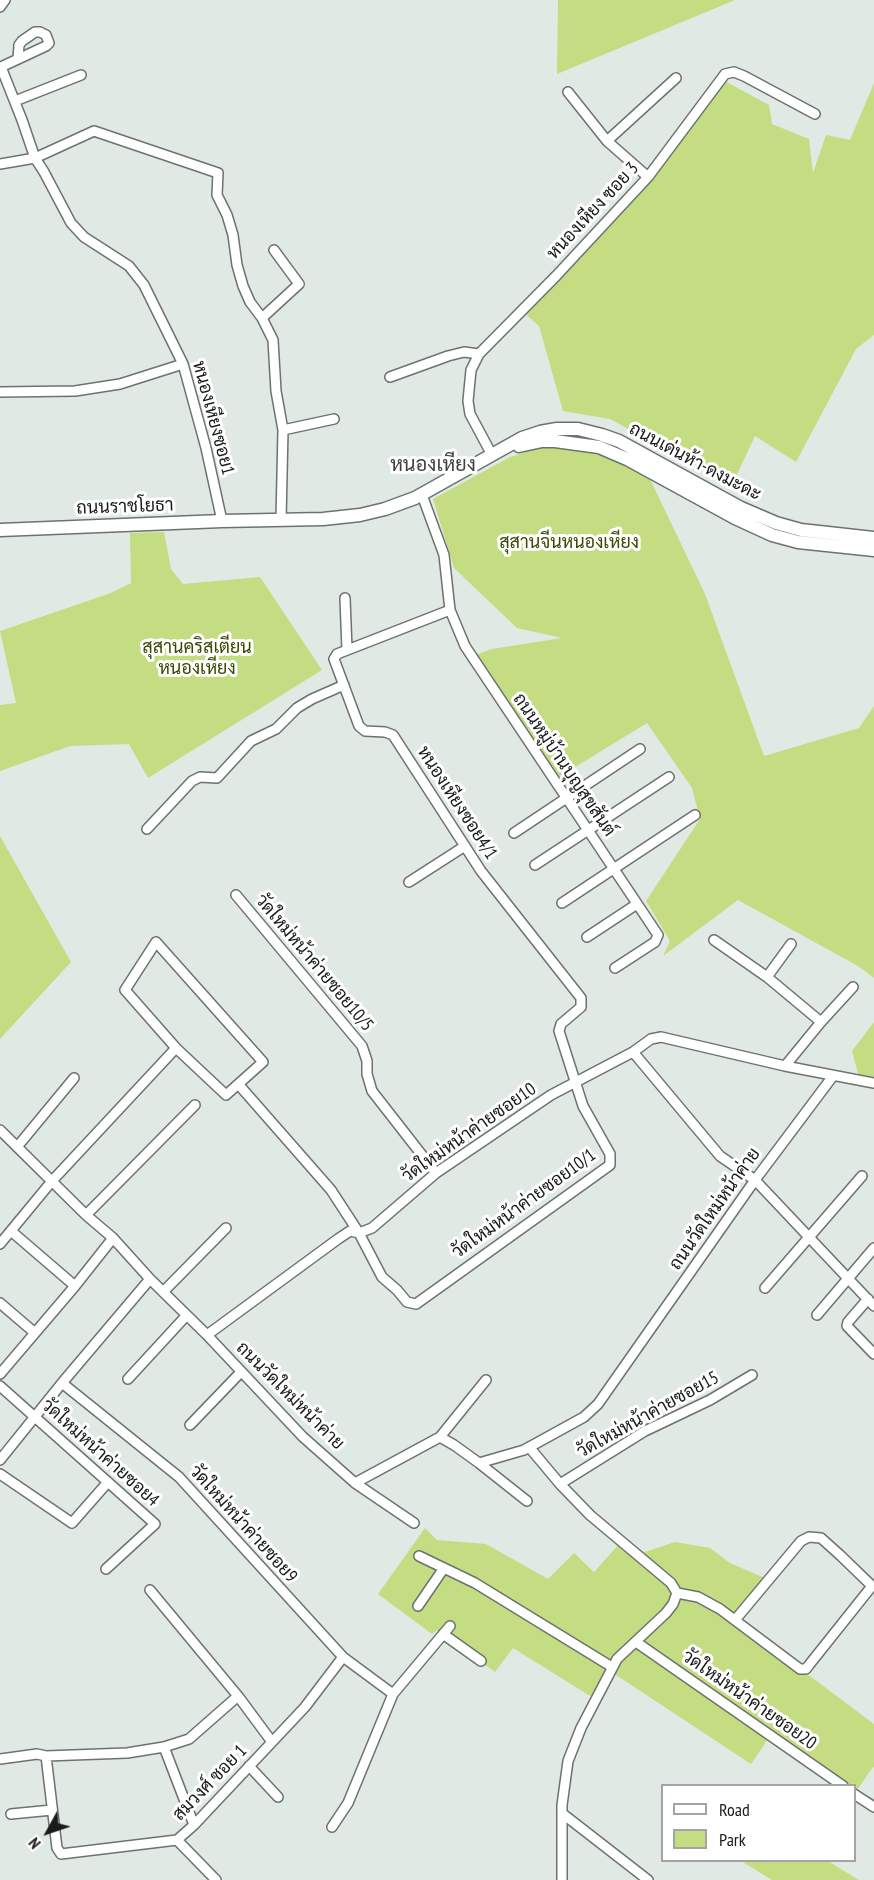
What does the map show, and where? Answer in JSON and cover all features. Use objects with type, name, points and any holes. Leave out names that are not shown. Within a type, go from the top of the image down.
[{"type":"main road","name":"ถนนเด่นห้า-ดงมะดะ","points":[[251,521],[323,519],[385,509],[422,495],[522,438],[557,429],[578,429],[602,435],[616,447],[735,518],[772,535],[798,542],[874,550]]},
{"type":"main road","name":"ถนนเด่นห้า-ดงมะดะ","points":[[616,447],[776,523],[801,530],[874,537]]},
{"type":"main road","name":"ถนนราชโยธา","points":[[0,530],[251,521]]},
{"type":"street","points":[[0,7],[5,0]]},
{"type":"street","name":"หนองเหียงซอย1","points":[[18,59],[1,67],[35,158],[70,223],[84,237],[129,266],[144,285],[183,364],[206,448],[222,521]]},
{"type":"street","name":"หนองเหียง ซอย 3","points":[[498,452],[471,414],[468,401],[471,370],[479,354],[556,276],[648,177],[724,74],[734,72],[744,76],[815,114]]},
{"type":"street","points":[[15,101],[81,75]]},
{"type":"street","points":[[607,141],[676,78]]},
{"type":"street","points":[[568,92],[607,141],[648,177]]},
{"type":"street","points":[[0,164],[35,158],[94,131],[218,173],[218,195],[233,235],[237,265],[243,286],[273,340],[276,391],[283,430],[280,520]]},
{"type":"street","points":[[262,318],[299,284],[274,250]]},
{"type":"street","points":[[390,377],[448,356],[464,352],[479,354]]},
{"type":"street","points":[[0,392],[75,391],[120,384],[183,364]]},
{"type":"street","points":[[283,430],[334,419]]},
{"type":"street","name":"ถนนหมู่บ้านบุญสุขสันต์","points":[[422,495],[444,555],[450,610],[465,646],[658,935],[655,942],[615,968]]},
{"type":"street","points":[[345,598],[347,650],[450,610]]},
{"type":"street","name":"หนองเหียงซอย4/1","points":[[347,650],[337,654],[334,659],[359,726],[365,731],[385,732],[393,735],[481,871],[581,998],[581,1007],[561,1024],[559,1031],[576,1082]]},
{"type":"street","points":[[147,829],[192,781],[200,777],[217,778],[251,741],[276,729],[297,708],[344,685]]},
{"type":"street","points":[[514,833],[640,749]]},
{"type":"street","points":[[535,865],[669,777]]},
{"type":"street","points":[[562,903],[695,815]]},
{"type":"street","points":[[409,882],[465,846]]},
{"type":"street","name":"วัดใหม่หน้าค่ายซอย10/5","points":[[236,896],[362,1046],[372,1091],[436,1173]]},
{"type":"street","points":[[587,937],[637,904]]},
{"type":"street","points":[[714,940],[766,977],[821,1022]]},
{"type":"street","points":[[156,942],[263,1062],[226,1095],[176,1048],[125,990],[156,942]]},
{"type":"street","points":[[766,977],[791,944]]},
{"type":"street","points":[[785,1066],[853,987]]},
{"type":"street","name":"วัดใหม่หน้าค่ายซอย10","points":[[207,1335],[338,1239],[350,1232],[359,1233],[372,1228],[436,1173],[551,1095],[633,1052],[651,1039],[661,1037],[785,1066],[874,1083]]},
{"type":"street","points":[[0,1244],[52,1181],[176,1048]]},
{"type":"street","points":[[633,1052],[720,1156],[754,1180],[871,1303],[848,1322],[847,1326],[874,1354]]},
{"type":"street","name":"ถนนวัดใหม่หน้าค่าย","points":[[479,1463],[529,1447],[584,1417],[598,1404],[754,1180],[833,1076]]},
{"type":"street","points":[[17,1147],[74,1078]]},
{"type":"street","name":"วัดใหม่หน้าค่ายซอย10/1","points":[[359,1233],[382,1276],[398,1290],[407,1302],[416,1304],[610,1165],[610,1154],[584,1106],[576,1082]]},
{"type":"street","points":[[239,1085],[331,1190],[359,1233]]},
{"type":"street","points":[[86,1215],[195,1106]]},
{"type":"street","name":"ถนนวัดใหม่หน้าค่าย","points":[[0,1130],[86,1215],[113,1238],[303,1437],[356,1483],[414,1523]]},
{"type":"street","points":[[765,1288],[862,1176]]},
{"type":"street","points":[[163,1292],[226,1228]]},
{"type":"street","points":[[11,1231],[75,1286]]},
{"type":"street","points":[[0,1374],[113,1238]]},
{"type":"street","points":[[817,1315],[874,1248]]},
{"type":"street","points":[[0,1460],[150,1279]]},
{"type":"street","points":[[0,1303],[35,1333]]},
{"type":"street","points":[[128,1378],[186,1316]]},
{"type":"street","points":[[190,1425],[241,1372]]},
{"type":"street","name":"วัดใหม่หน้าค่ายซอย15","points":[[560,1484],[645,1431],[710,1400],[752,1375]]},
{"type":"street","points":[[356,1483],[440,1437],[486,1380]]},
{"type":"street","name":"วัดใหม่หน้าค่ายซอย9","points":[[62,1383],[179,1476],[343,1657],[393,1694]]},
{"type":"street","name":"วัดใหม่หน้าค่ายซอย4","points":[[0,1386],[155,1524],[106,1569]]},
{"type":"street","points":[[440,1437],[479,1463],[527,1501]]},
{"type":"street","points":[[529,1447],[590,1515],[671,1583],[677,1593],[698,1597],[720,1609],[800,1669],[806,1669],[872,1586],[820,1538],[809,1537],[801,1541],[735,1620]]},
{"type":"street","points":[[0,1474],[72,1523],[108,1482]]},
{"type":"street","points":[[419,1556],[475,1583],[612,1668]]},
{"type":"street","points":[[418,1606],[444,1568]]},
{"type":"street","points":[[150,1590],[238,1696],[272,1742]]},
{"type":"street","points":[[562,1880],[563,1814],[568,1761],[589,1710],[617,1659],[673,1604],[677,1593]]},
{"type":"street","points":[[332,1827],[348,1803],[393,1694],[450,1626]]},
{"type":"street","points":[[443,1634],[481,1661]]},
{"type":"street","name":"วัดใหม่หน้าค่ายซอย20","points":[[636,1642],[842,1784]]},
{"type":"street","name":"สมวงศ์ ซอย 1","points":[[46,1756],[57,1848],[61,1854],[177,1840],[194,1825],[305,1707],[343,1657]]},
{"type":"street","points":[[0,1759],[37,1754],[46,1756],[140,1752],[164,1747],[189,1739],[238,1696]]},
{"type":"street","points":[[164,1747],[194,1825]]},
{"type":"street","points":[[249,1766],[278,1797]]},
{"type":"street","points":[[856,1795],[874,1807]]},
{"type":"street","points":[[11,1814],[52,1810]]},
{"type":"street","points":[[563,1814],[648,1880]]},
{"type":"street","points":[[177,1840],[216,1880]]},
{"type":"green space","points":[[558,0],[735,0],[557,74]]},
{"type":"green space","points":[[721,79],[769,105],[772,124],[809,139],[813,173],[826,135],[850,140],[874,83],[874,335],[856,349],[796,462],[755,436],[732,485],[610,419],[563,411],[539,326],[522,311],[652,172]]},
{"type":"green space","name":"สุสานจีนหนองเหียง","points":[[569,447],[605,453],[649,477],[705,594],[764,756],[859,728],[874,706],[874,978],[858,966],[738,900],[663,956],[670,941],[646,901],[700,819],[692,788],[647,723],[554,780],[472,656],[492,649],[562,638],[517,628],[454,568],[433,499],[510,457],[541,448]]},
{"type":"green space","name":"สุสานคริสเตียน หนองเหียง","points":[[164,532],[171,569],[183,584],[260,577],[322,670],[148,778],[129,744],[70,746],[0,771],[0,705],[16,703],[0,631],[111,593],[131,583],[130,533]]},
{"type":"green space","points":[[0,836],[71,962],[0,1039]]},
{"type":"green space","points":[[874,1022],[874,1083],[860,1081],[852,1051]]},
{"type":"green space","points":[[425,1528],[437,1540],[486,1544],[548,1579],[574,1553],[594,1572],[619,1544],[642,1553],[675,1542],[710,1548],[730,1563],[765,1578],[735,1620],[874,1724],[874,1768],[856,1792],[856,1784],[842,1784],[770,1736],[751,1764],[610,1671],[595,1699],[513,1648],[495,1672],[437,1630],[432,1634],[378,1594]]},
{"type":"green space","points":[[743,1862],[830,1862],[859,1880],[772,1880]]},
{"type":"district","name":"หนองเหียง","points":[[433,465]]}]
